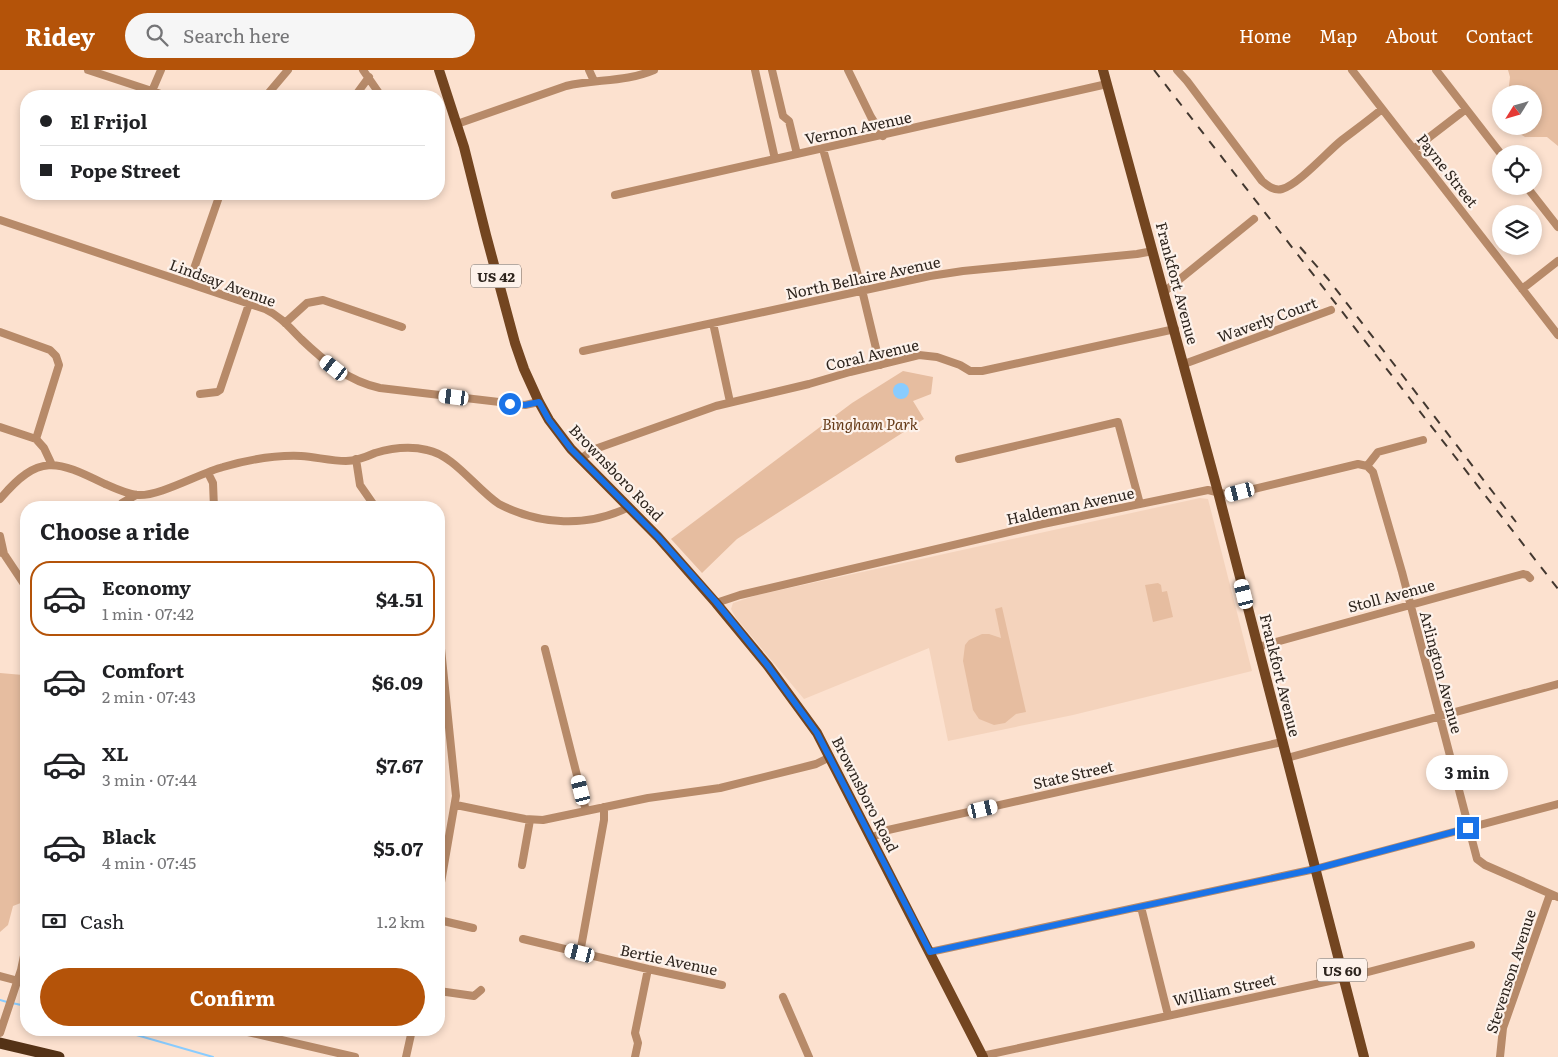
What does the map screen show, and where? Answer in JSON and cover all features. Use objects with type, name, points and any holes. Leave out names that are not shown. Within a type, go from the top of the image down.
[{"type":"highway","points":[[0,1043],[59,1057]]},
{"type":"main road","name":"Brownsboro Road","points":[[439,70],[457,124],[515,343],[539,402],[562,438],[630,507],[716,602],[774,674],[817,733],[983,1056]]},
{"type":"main road","name":"Frankfort Avenue","points":[[1103,70],[1175,329],[1364,1057]]},
{"type":"street","points":[[88,70],[149,90]]},
{"type":"street","points":[[152,90],[161,70]]},
{"type":"street","points":[[271,90],[288,70]]},
{"type":"street","points":[[363,70],[377,90]]},
{"type":"street","points":[[589,70],[594,81]]},
{"type":"street","points":[[457,124],[566,86],[594,81],[628,79],[654,70]]},
{"type":"street","points":[[755,70],[775,159]]},
{"type":"street","points":[[772,70],[782,116],[789,121],[798,154]]},
{"type":"street","points":[[848,70],[871,117],[884,136]]},
{"type":"street","points":[[1177,70],[1262,181],[1275,189],[1284,188],[1294,182],[1342,140],[1382,109]]},
{"type":"street","name":"Payne Street","points":[[1352,70],[1558,335]]},
{"type":"street","points":[[1436,70],[1494,145]]},
{"type":"street","points":[[359,90],[369,77]]},
{"type":"street","name":"Vernon Avenue","points":[[615,195],[884,136],[1107,84]]},
{"type":"street","points":[[1414,149],[1466,109]]},
{"type":"street","points":[[823,149],[862,290],[880,365]]},
{"type":"street","points":[[1533,195],[1558,227]]},
{"type":"street","points":[[189,284],[218,200]]},
{"type":"street","points":[[1164,292],[1254,219]]},
{"type":"street","name":"Lindsay Avenue","points":[[0,220],[270,312],[285,322],[334,368],[353,380],[380,388],[525,405],[539,402]]},
{"type":"street","name":"North Bellaire Avenue","points":[[583,351],[862,290],[963,271],[1153,251]]},
{"type":"street","points":[[1522,289],[1558,261]]},
{"type":"street","points":[[285,322],[308,304],[323,300],[402,327]]},
{"type":"street","points":[[200,394],[220,390],[249,304]]},
{"type":"street","name":"Waverly Court","points":[[1184,364],[1331,310]]},
{"type":"street","points":[[713,323],[730,402]]},
{"type":"street","name":"Coral Avenue","points":[[580,458],[595,449],[730,402],[925,355],[944,359],[972,374],[1175,329]]},
{"type":"street","points":[[0,332],[50,350],[58,359],[59,369],[36,440]]},
{"type":"street","points":[[959,459],[1118,422],[1140,504]]},
{"type":"street","points":[[0,427],[36,440],[44,448],[52,466]]},
{"type":"street","points":[[1368,466],[1378,452],[1423,440]]},
{"type":"street","points":[[126,501],[136,495],[152,493],[228,465],[277,457],[299,456],[347,461],[388,450],[414,448],[432,451],[446,458],[499,504],[510,510],[540,519],[574,522],[613,514],[630,507]]},
{"type":"street","points":[[356,459],[360,485],[371,501]]},
{"type":"street","name":"Haldeman Avenue","points":[[716,602],[1037,526],[1140,504],[1208,490],[1229,495],[1358,464],[1368,466]]},
{"type":"street","points":[[0,499],[24,475],[42,466],[60,465],[69,467],[114,488],[136,495]]},
{"type":"street","name":"Arlington Avenue","points":[[1368,466],[1373,472],[1410,604],[1477,859],[1479,862],[1554,896]]},
{"type":"street","points":[[208,472],[213,483],[214,501]]},
{"type":"street","points":[[0,536],[2,553],[20,578]]},
{"type":"street","name":"Stoll Avenue","points":[[1258,647],[1523,574],[1530,578]]},
{"type":"street","points":[[545,648],[586,811]]},
{"type":"street","points":[[1287,758],[1558,684]]},
{"type":"street","points":[[445,689],[456,796],[445,863]]},
{"type":"street","name":"State Street","points":[[871,838],[888,830],[1282,742]]},
{"type":"street","points":[[456,805],[530,820],[543,820],[648,798],[720,788],[816,764],[830,757]]},
{"type":"street","points":[[930,952],[1315,869],[1558,804]]},
{"type":"street","points":[[580,953],[604,820],[604,808]]},
{"type":"street","points":[[522,865],[530,820]]},
{"type":"street","name":"Stevenson Avenue","points":[[1500,1057],[1503,1028],[1554,896]]},
{"type":"street","points":[[1141,907],[1168,1015]]},
{"type":"street","points":[[445,921],[473,928]]},
{"type":"street","name":"Bertie Avenue","points":[[523,939],[722,985]]},
{"type":"street","name":"William Street","points":[[983,1056],[1344,978],[1471,945]]},
{"type":"street","points":[[635,1057],[638,1043],[635,1032],[648,969]]},
{"type":"street","points":[[0,1033],[20,970]]},
{"type":"street","points":[[0,976],[20,982]]},
{"type":"street","points":[[445,992],[474,996],[481,990]]},
{"type":"street","points":[[784,997],[809,1057]]},
{"type":"street","points":[[265,1036],[355,1057]]},
{"type":"street","points":[[406,1057],[411,1036]]},
{"type":"shaded area","points":[[1200,498],[1208,499],[1252,671],[1073,715],[948,741],[929,648],[804,699],[736,618],[731,609],[733,603],[757,595]]},
{"type":"green space","points":[[1508,70],[1558,70],[1558,146],[1547,137],[1525,137],[1522,135],[1542,135],[1542,85],[1509,85],[1510,77]]},
{"type":"green space","name":"Bingham Park","points":[[903,371],[933,377],[931,394],[913,401],[924,419],[737,539],[702,573],[671,539],[852,403]]},
{"type":"green space","points":[[1158,583],[1161,585],[1162,592],[1167,591],[1173,617],[1153,622],[1145,585]]},
{"type":"green space","points":[[1002,607],[1026,712],[1016,714],[1005,723],[994,725],[979,719],[973,710],[963,661],[965,645],[969,640],[982,634],[1001,638],[995,609]]},
{"type":"green space","points":[[0,673],[20,675],[20,903],[13,906],[8,925],[0,932]]},
{"type":"water","points":[[901,383],[907,385],[909,391],[907,397],[901,399],[895,397],[893,391],[895,385]]},
{"type":"waterway","points":[[0,1000],[7,1002]]},
{"type":"waterway","points":[[12,1003],[20,1005]]},
{"type":"waterway","points":[[140,1036],[213,1057]]},
{"type":"railway","points":[[1154,70],[1558,589]]},
{"type":"railway","points":[[1300,247],[1328,279],[1516,522]]},
{"type":"route","points":[[510,404],[525,405],[539,402],[549,420],[571,449],[658,537],[713,598],[768,666],[817,733],[930,952],[1315,869],[1468,828]]}]
